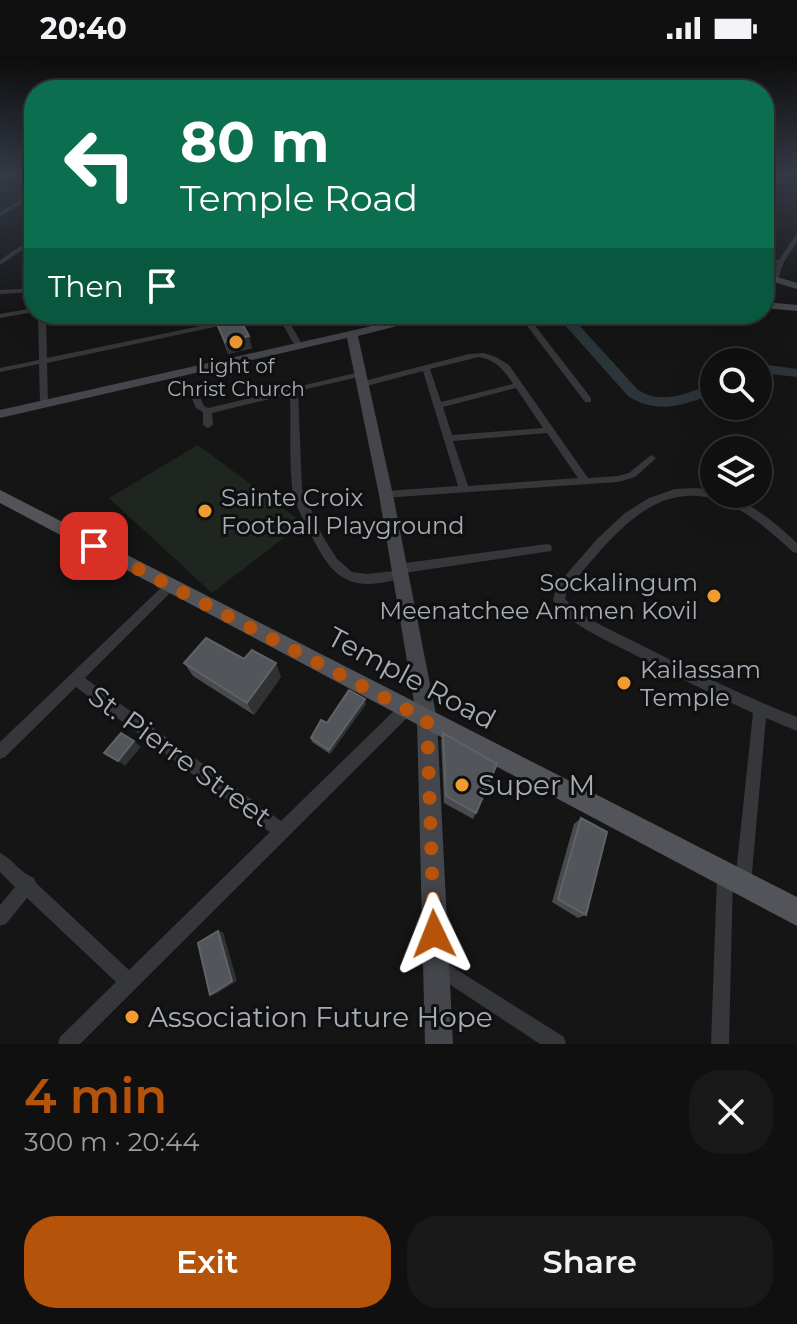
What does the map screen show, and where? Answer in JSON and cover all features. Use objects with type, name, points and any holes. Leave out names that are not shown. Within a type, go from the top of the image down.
[{"type":"main road","name":"Temple Road","points":[[0,496],[797,912]]},
{"type":"street","points":[[774,271],[797,237]]},
{"type":"street","points":[[0,263],[24,246]]},
{"type":"street","points":[[774,260],[781,262]]},
{"type":"street","points":[[774,279],[797,286]]},
{"type":"street","points":[[20,291],[24,288]]},
{"type":"street","points":[[0,292],[24,291]]},
{"type":"street","points":[[774,306],[797,308]]},
{"type":"street","points":[[0,316],[24,312]]},
{"type":"street","points":[[42,324],[44,403]]},
{"type":"street","points":[[0,370],[222,324]]},
{"type":"street","points":[[287,324],[299,346]]},
{"type":"street","points":[[0,414],[352,335],[389,324]]},
{"type":"street","points":[[530,324],[588,400]]},
{"type":"street","points":[[352,335],[412,630],[439,1044]]},
{"type":"street","points":[[190,385],[200,408],[207,411],[294,389],[426,368],[469,356],[488,356],[506,367],[584,480]]},
{"type":"street","points":[[426,368],[464,489]]},
{"type":"street","points":[[438,406],[518,385]]},
{"type":"street","points":[[294,389],[297,489],[336,567],[349,577],[363,579],[547,548]]},
{"type":"street","points":[[207,411],[208,425]]},
{"type":"street","points":[[448,438],[550,430]]},
{"type":"street","points":[[386,495],[624,478],[643,467],[651,458]]},
{"type":"street","points":[[797,549],[771,526],[733,502],[690,489],[663,496],[630,515],[561,588],[559,600],[569,612],[760,710],[797,724]]},
{"type":"street","points":[[0,752],[170,586]]},
{"type":"street","name":"St. Pierre Street","points":[[77,680],[283,832]]},
{"type":"street","points":[[720,1044],[734,879],[760,710]]},
{"type":"street","points":[[67,1044],[283,832],[416,715]]},
{"type":"street","points":[[0,861],[130,983]]},
{"type":"street","points":[[0,918],[28,884]]},
{"type":"street","points":[[435,965],[557,1044]]},
{"type":"shaded area","name":"Sainte Croix Football Playground","points":[[198,445],[303,523],[212,593],[109,498]]},
{"type":"building","points":[[217,324],[243,324],[249,336],[225,342]]},
{"type":"building","points":[[206,638],[244,659],[252,650],[276,663],[247,703],[184,663]]},
{"type":"building","points":[[349,690],[365,699],[329,750],[311,738],[321,720],[327,723]]},
{"type":"building","points":[[121,733],[134,741],[118,761],[104,753]]},
{"type":"building","name":"Super M","points":[[443,733],[497,764],[476,813],[446,796]]},
{"type":"building","points":[[581,818],[607,832],[586,915],[558,899]]},
{"type":"building","points":[[218,931],[232,981],[210,995],[198,943]]},
{"type":"waterway","points":[[571,324],[633,393],[643,399],[662,403],[700,394]]},
{"type":"waterway","points":[[772,370],[797,373]]},
{"type":"place","name":"Light of Christ Church","points":[[236,342]]},
{"type":"place","name":"Sainte Croix Football Playground","points":[[205,511]]},
{"type":"place","name":"Sockalingum Meenatchee Ammen Kovil","points":[[714,596]]},
{"type":"place","name":"Kailassam Temple","points":[[624,683]]},
{"type":"place","name":"Super M","points":[[462,785]]},
{"type":"place","name":"Association Future Hope","points":[[132,1017]]},
{"type":"route","points":[[94,546],[427,720],[434,934]]}]
